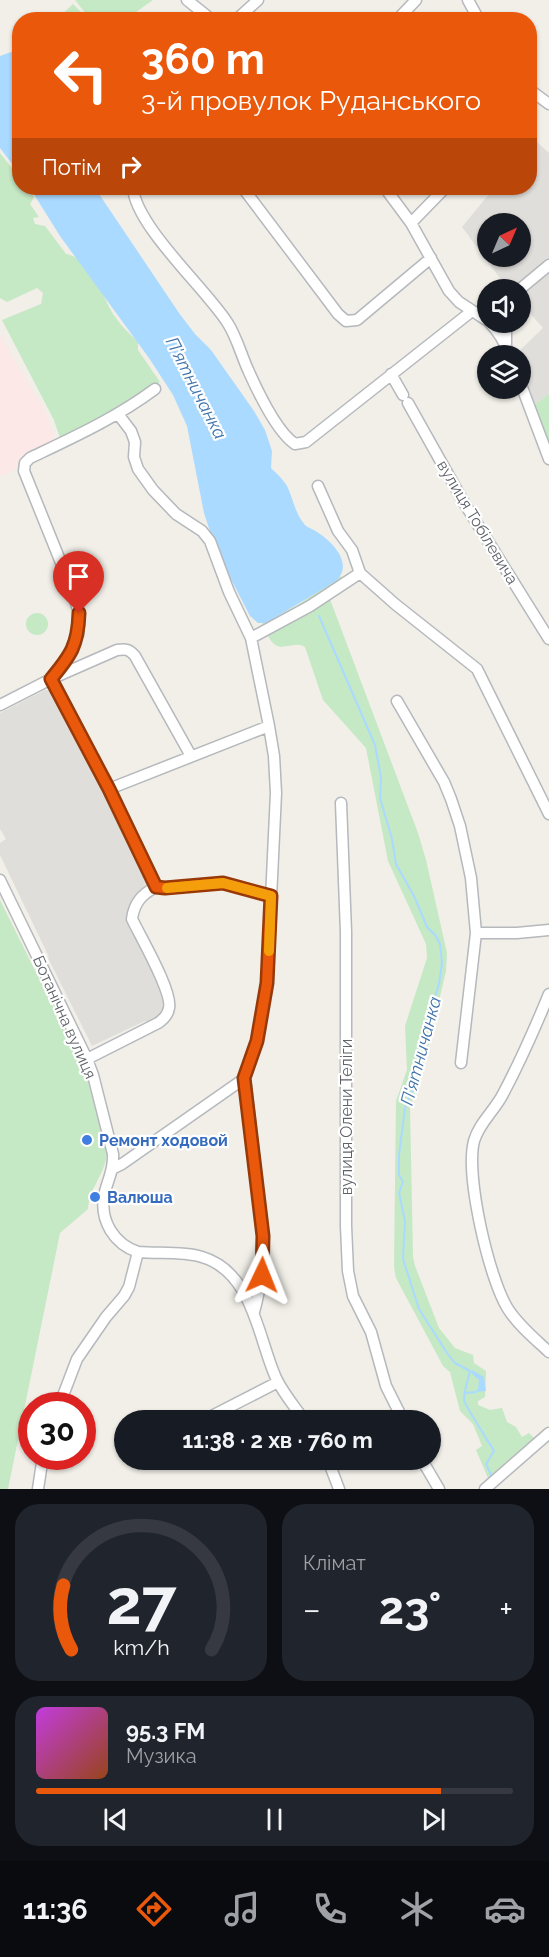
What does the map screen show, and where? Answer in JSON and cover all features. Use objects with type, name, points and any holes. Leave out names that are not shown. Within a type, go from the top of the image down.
[{"type":"street","points":[[187,0],[202,12]]},
{"type":"street","points":[[245,12],[258,0]]},
{"type":"street","points":[[405,12],[416,0]]},
{"type":"street","points":[[136,195],[154,232],[227,322],[249,372],[277,425],[288,439],[296,444],[306,442],[472,311]]},
{"type":"street","points":[[248,195],[338,314],[346,321],[357,320],[431,258]]},
{"type":"street","points":[[390,195],[411,223],[449,291],[477,314]]},
{"type":"street","points":[[411,223],[438,195]]},
{"type":"street","points":[[531,280],[549,266]]},
{"type":"street","points":[[499,333],[506,344]]},
{"type":"street","points":[[506,333],[506,344]]},
{"type":"street","name":"вулиця Тобілевича","points":[[392,374],[463,501],[549,639]]},
{"type":"street","points":[[51,679],[67,659],[78,635],[79,613],[24,471],[24,463],[118,414],[154,388]]},
{"type":"street","points":[[526,399],[549,459]]},
{"type":"street","points":[[118,414],[131,431],[135,442],[134,457],[138,469],[153,490],[176,514],[202,531],[210,541],[229,592],[251,638],[274,756],[276,793],[267,983],[257,1041],[244,1078],[263,1236],[264,1263],[261,1288],[254,1312]]},
{"type":"street","points":[[318,486],[338,531],[352,550],[360,573],[477,669],[549,814]]},
{"type":"street","points":[[251,638],[309,606],[360,573]]},
{"type":"street","points":[[0,705],[51,679],[117,650],[126,649],[130,651],[191,756]]},
{"type":"street","points":[[51,679],[109,789],[156,887]]},
{"type":"street","points":[[397,701],[444,782],[460,826],[471,878],[476,933],[461,1063]]},
{"type":"street","points":[[109,789],[269,726]]},
{"type":"street","name":"вулиця Олени Теліги","points":[[340,803],[346,932],[348,1271],[353,1296],[371,1332],[386,1386],[398,1410]]},
{"type":"street","name":"Ботанічна вулиця","points":[[0,880],[93,1075],[113,1154],[114,1168],[103,1208],[105,1218],[116,1239],[138,1252]]},
{"type":"street","points":[[87,1059],[158,1023],[166,1017],[169,1009],[168,993],[132,919],[133,910],[140,898],[156,887],[223,883],[271,896]]},
{"type":"street","points":[[476,933],[549,930]]},
{"type":"street","points":[[549,994],[502,1097],[477,1134],[471,1161],[474,1193],[498,1289],[508,1309],[520,1324],[549,1352]]},
{"type":"street","points":[[114,1168],[244,1078]]},
{"type":"street","points":[[64,1392],[77,1359],[129,1287],[138,1252],[189,1254],[213,1261],[238,1284],[254,1312],[268,1360],[278,1382],[297,1410]]},
{"type":"street","points":[[223,1410],[278,1382]]},
{"type":"street","points":[[485,1489],[549,1433]]},
{"type":"street","points":[[38,1489],[41,1470]]},
{"type":"street","points":[[332,1470],[339,1489]]},
{"type":"street","points":[[428,1470],[439,1489]]},
{"type":"shaded area","points":[[537,142],[549,153],[549,259],[525,279],[501,279],[492,267],[531,267],[531,213],[477,213],[477,247],[462,227],[488,195],[537,195]]},
{"type":"shaded area","points":[[549,270],[549,394],[533,406],[531,399],[531,345],[525,345],[543,328],[531,314],[531,285]]},
{"type":"shaded area","points":[[0,335],[46,413],[54,436],[51,443],[18,460],[16,469],[2,476],[0,474]]},
{"type":"shaded area","points":[[48,690],[93,771],[149,883],[135,897],[126,914],[163,992],[166,1005],[155,1020],[149,1024],[145,1021],[92,1046],[0,855],[0,843],[6,839],[0,829],[0,713]]},
{"type":"green space","points":[[75,0],[153,0],[136,12],[84,12]]},
{"type":"green space","points":[[73,4],[81,12],[64,12]]},
{"type":"green space","points":[[0,153],[12,168],[12,195],[32,195],[34,197],[30,204],[39,217],[33,218],[35,224],[45,226],[66,254],[85,264],[91,271],[111,309],[121,325],[138,342],[138,350],[160,382],[131,404],[60,438],[54,420],[2,320],[41,304],[43,293],[37,288],[7,302],[0,298]]},
{"type":"green space","points":[[549,394],[549,459],[530,408]]},
{"type":"green space","points":[[341,576],[344,583],[328,594],[418,833],[447,953],[446,971],[422,1072],[410,1107],[415,1266],[439,1328],[455,1348],[473,1355],[474,1363],[486,1371],[485,1397],[478,1401],[478,1405],[490,1410],[502,1408],[507,1422],[516,1427],[522,1437],[529,1433],[534,1438],[488,1478],[476,1450],[482,1446],[473,1424],[460,1411],[450,1372],[443,1366],[396,1278],[394,1267],[396,1101],[407,1070],[405,1026],[427,958],[426,944],[388,861],[366,748],[323,700],[305,647],[276,645],[269,638],[262,623],[296,606]]},
{"type":"green space","points":[[37,613],[47,620],[48,624],[41,634],[37,635],[27,628],[26,624],[33,614]]},
{"type":"green space","points":[[0,900],[85,1071],[107,1154],[103,1169],[91,1194],[88,1209],[60,1233],[28,1392],[18,1392],[18,1440],[8,1489],[0,1489]]},
{"type":"water","points":[[12,52],[12,164],[0,148],[0,56]]},
{"type":"water","points":[[34,195],[100,195],[179,313],[211,350],[254,411],[265,430],[272,451],[271,468],[287,486],[296,511],[306,526],[329,541],[339,554],[343,568],[336,581],[266,623],[258,623],[250,616],[217,552],[204,513],[187,426],[173,395],[149,358],[60,236]]},
{"type":"water","points":[[472,1370],[484,1377],[486,1391],[475,1392],[478,1389],[479,1380],[471,1373]]},
{"type":"waterway","name":"П'ятничанка","points":[[319,616],[375,745],[381,777],[380,798],[392,839],[396,864],[415,898],[427,927],[440,944],[442,963],[439,984],[419,1049],[416,1081],[405,1108],[399,1155],[399,1175],[403,1182],[399,1193],[405,1221],[403,1259],[419,1309],[455,1363],[470,1371],[464,1400],[494,1451],[486,1464],[492,1477]]},
{"type":"waterway","points":[[465,1393],[476,1392]]},
{"type":"slow traffic","points":[[167,888],[223,883],[271,896],[269,951]]},
{"type":"place","name":"Ремонт ходовой","points":[[87,1140]]},
{"type":"place","name":"Валюша","points":[[95,1197]]},
{"type":"route","points":[[79,613],[78,635],[67,659],[51,679],[109,789],[156,887],[223,883],[271,896],[267,983],[257,1041],[244,1078],[263,1236],[262,1275]]}]
